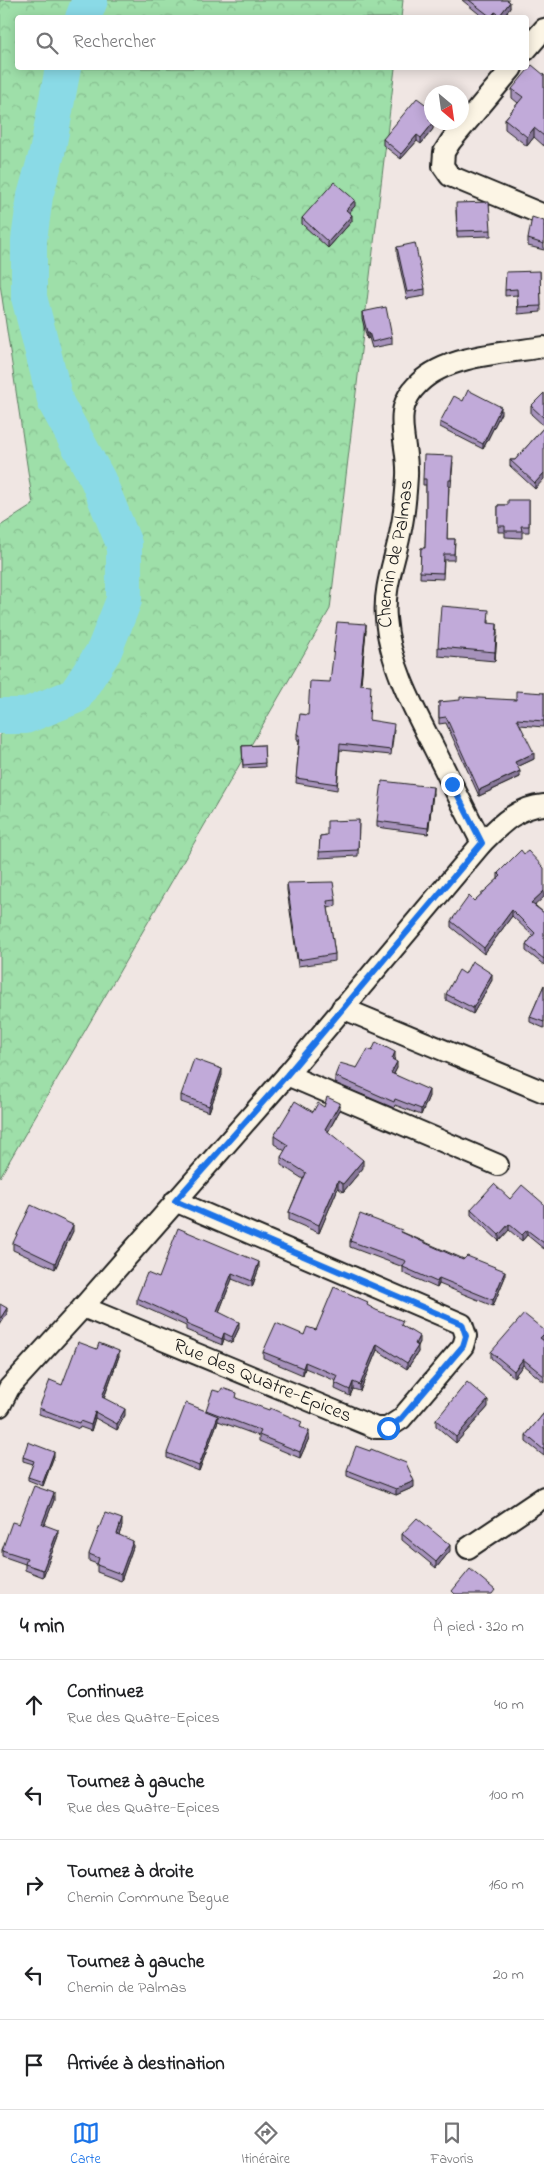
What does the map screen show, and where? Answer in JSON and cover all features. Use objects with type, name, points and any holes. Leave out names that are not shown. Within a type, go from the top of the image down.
[{"type":"street","points":[[529,46],[544,29]]},
{"type":"street","points":[[510,70],[451,141],[444,152],[442,166],[450,176],[544,215]]},
{"type":"street","name":"Chemin de Palmas","points":[[482,843],[409,699],[390,642],[386,617],[387,588],[402,527],[407,473],[401,414],[406,398],[418,383],[434,370],[452,362],[544,347]]},
{"type":"street","points":[[0,1406],[9,1388],[83,1307],[287,1075],[482,843],[508,818],[532,806],[544,805]]},
{"type":"street","points":[[342,1008],[544,1092]]},
{"type":"street","points":[[287,1075],[498,1165]]},
{"type":"street","name":"Rue des Quatre-Epices","points":[[83,1307],[376,1428],[388,1428],[401,1419],[463,1346],[466,1336],[462,1324],[175,1201]]},
{"type":"street","points":[[468,1548],[544,1497]]},
{"type":"green space","points":[[0,0],[403,0],[401,15],[15,15],[15,70],[395,70],[330,609],[0,1177],[0,526],[33,505],[0,284]]},
{"type":"building","points":[[469,0],[507,0],[510,2],[500,15],[495,12],[493,15],[488,15]]},
{"type":"building","points":[[532,65],[544,75],[544,136],[534,128],[527,137],[505,119],[523,97],[512,89]]},
{"type":"building","points":[[417,98],[424,103],[424,130],[427,130],[421,138],[417,135],[401,154],[383,139]]},
{"type":"building","points":[[334,182],[355,200],[346,210],[352,215],[328,242],[302,218]]},
{"type":"building","points":[[489,202],[491,230],[457,231],[456,203]]},
{"type":"building","points":[[532,217],[544,221],[544,244],[528,239]]},
{"type":"building","points":[[415,243],[425,289],[407,292],[397,247]]},
{"type":"building","points":[[540,271],[541,306],[518,307],[517,289],[505,290],[506,272]]},
{"type":"building","points":[[386,307],[392,337],[372,342],[369,332],[367,332],[362,312]]},
{"type":"building","points":[[468,390],[501,407],[483,444],[440,422],[454,396],[463,401]]},
{"type":"building","points":[[544,393],[544,418],[531,406]]},
{"type":"building","points":[[544,427],[544,473],[535,483],[510,460],[515,460]]},
{"type":"building","points":[[424,455],[453,456],[451,480],[449,480],[447,539],[455,539],[454,554],[444,554],[443,573],[420,572],[421,548],[425,548],[426,479],[423,479]]},
{"type":"building","points":[[508,500],[529,500],[529,526],[521,526],[522,531],[505,531],[505,526],[498,526],[498,505],[508,505]]},
{"type":"building","points":[[441,606],[489,610],[488,623],[497,624],[495,652],[438,647]]},
{"type":"building","points":[[337,622],[366,624],[360,684],[371,685],[369,720],[394,724],[391,750],[340,744],[337,784],[296,778],[300,735],[297,734],[300,714],[308,715],[310,681],[330,682]]},
{"type":"building","points":[[516,691],[544,693],[544,721],[517,719],[534,753],[515,762],[520,771],[479,790],[446,717],[439,718],[439,702],[460,700],[460,697],[516,700]]},
{"type":"building","points":[[264,745],[265,763],[243,765],[242,746]]},
{"type":"building","points":[[382,781],[433,787],[428,828],[377,821]]},
{"type":"building","points":[[359,820],[358,850],[319,852],[320,836],[327,835],[327,821]]},
{"type":"building","points":[[521,850],[524,854],[528,851],[544,868],[544,891],[531,903],[544,913],[544,959],[526,945],[535,933],[512,910],[484,948],[451,921],[469,896],[474,901],[501,876],[498,873]]},
{"type":"building","points":[[333,882],[336,900],[327,901],[335,954],[298,960],[287,883]]},
{"type":"building","points":[[472,961],[492,974],[473,1008],[446,994],[459,970],[465,974]]},
{"type":"building","points":[[544,985],[544,1022],[530,1017]]},
{"type":"building","points":[[376,1042],[395,1052],[392,1059],[397,1062],[391,1073],[429,1090],[421,1109],[395,1099],[394,1102],[335,1076],[340,1063],[357,1068],[368,1049],[372,1051]]},
{"type":"building","points":[[194,1059],[222,1069],[209,1106],[181,1095]]},
{"type":"building","points":[[327,1097],[340,1103],[325,1129],[363,1160],[343,1184],[338,1181],[319,1225],[289,1212],[306,1173],[281,1157],[288,1145],[274,1136],[295,1101],[313,1112],[318,1103],[324,1107]]},
{"type":"building","points":[[494,1184],[510,1199],[522,1185],[544,1204],[544,1243],[527,1230],[522,1235],[509,1224],[499,1235],[471,1209]]},
{"type":"building","points":[[31,1205],[73,1225],[55,1263],[13,1243]]},
{"type":"building","points":[[360,1214],[402,1230],[401,1232],[463,1260],[467,1256],[505,1271],[493,1300],[439,1278],[437,1282],[403,1267],[406,1261],[350,1241]]},
{"type":"building","points":[[178,1228],[259,1262],[252,1281],[232,1273],[217,1311],[239,1322],[232,1337],[224,1333],[222,1339],[186,1324],[187,1321],[137,1298],[147,1273],[159,1278]]},
{"type":"building","points":[[334,1287],[368,1302],[367,1305],[376,1310],[403,1321],[401,1325],[419,1336],[415,1344],[418,1346],[407,1363],[377,1344],[360,1385],[353,1382],[350,1390],[335,1383],[338,1376],[305,1362],[303,1368],[263,1352],[276,1323],[304,1335],[307,1327],[316,1330]]},
{"type":"building","points":[[0,1304],[7,1308],[0,1319]]},
{"type":"building","points":[[524,1314],[544,1330],[544,1334],[540,1338],[544,1341],[544,1376],[523,1359],[514,1371],[491,1352]]},
{"type":"building","points":[[78,1342],[97,1349],[99,1343],[119,1351],[102,1397],[125,1409],[117,1424],[95,1412],[91,1425],[80,1421],[79,1423],[39,1408],[50,1380],[62,1385]]},
{"type":"building","points":[[467,1382],[488,1400],[456,1437],[436,1420]]},
{"type":"building","points":[[222,1388],[237,1393],[236,1398],[269,1410],[270,1408],[302,1422],[300,1427],[309,1431],[300,1452],[259,1435],[261,1431],[206,1410],[213,1390],[220,1392]]},
{"type":"building","points":[[186,1403],[218,1416],[199,1466],[167,1453]]},
{"type":"building","points":[[544,1413],[544,1450],[526,1435]]},
{"type":"building","points":[[28,1442],[54,1452],[43,1482],[28,1477],[34,1461],[23,1457]]},
{"type":"building","points":[[356,1446],[370,1451],[371,1449],[406,1463],[414,1481],[396,1489],[347,1470]]},
{"type":"building","points":[[34,1486],[54,1493],[42,1524],[58,1530],[43,1570],[25,1564],[27,1558],[2,1550],[12,1522],[19,1524]]},
{"type":"building","points":[[105,1513],[122,1519],[117,1534],[133,1541],[121,1574],[97,1565],[99,1558],[89,1554]]},
{"type":"building","points":[[417,1518],[450,1545],[436,1562],[402,1534]]},
{"type":"building","points":[[470,1569],[495,1590],[492,1594],[455,1594],[452,1591]]},
{"type":"waterway","points":[[84,15],[90,0]]},
{"type":"waterway","points":[[0,716],[25,716],[75,696],[104,651],[124,600],[124,544],[98,480],[56,403],[29,297],[29,240],[35,196],[47,153],[63,70]]},
{"type":"route","points":[[388,1428],[401,1419],[463,1346],[466,1336],[462,1324],[175,1201],[287,1075],[482,843],[452,784]]}]
